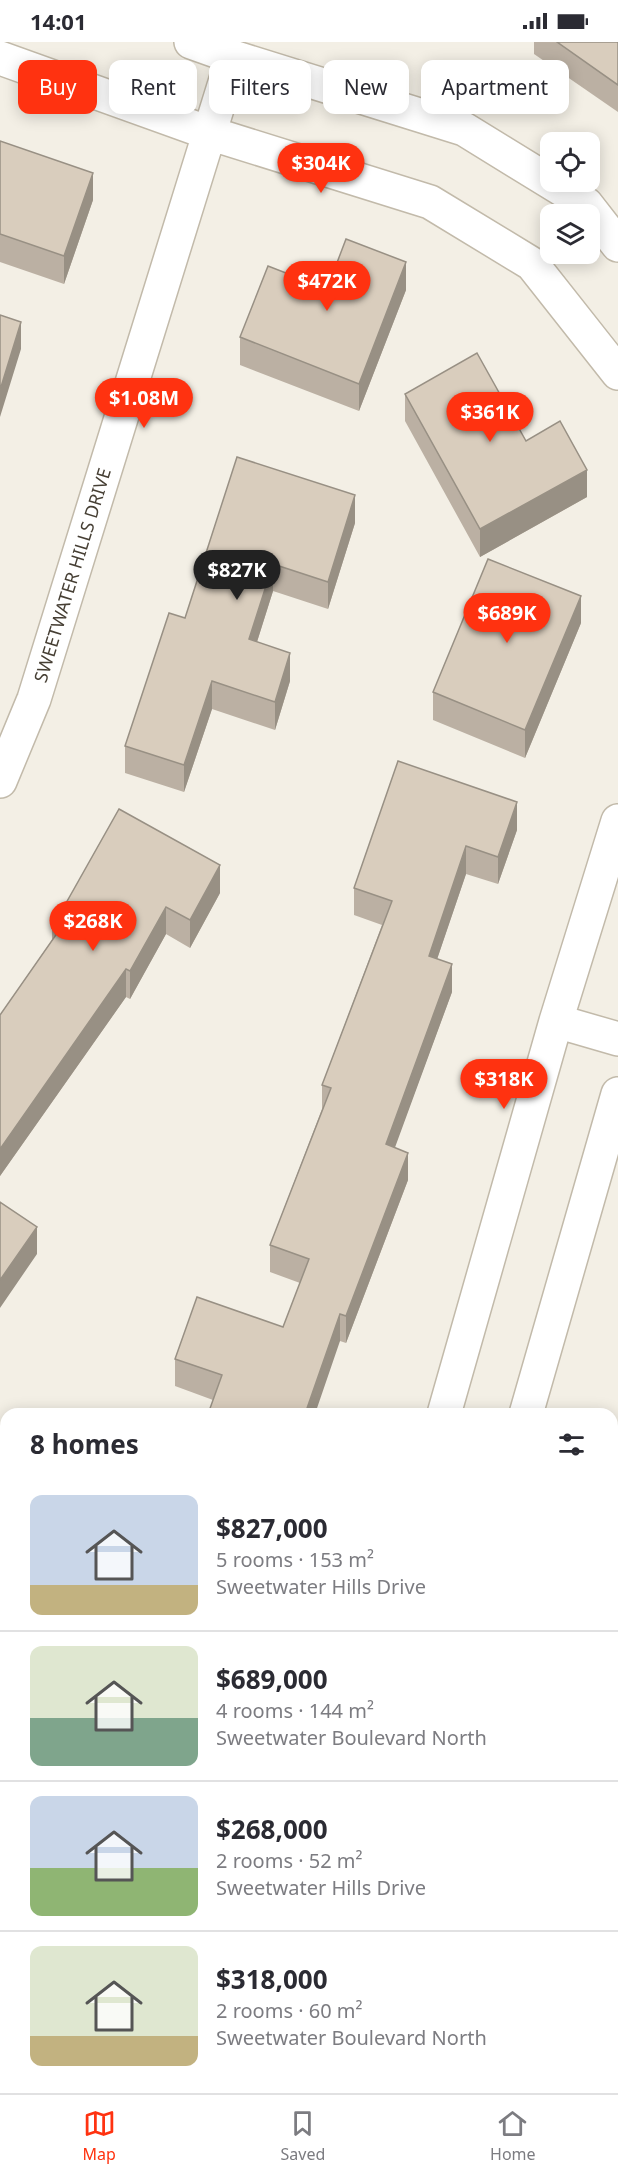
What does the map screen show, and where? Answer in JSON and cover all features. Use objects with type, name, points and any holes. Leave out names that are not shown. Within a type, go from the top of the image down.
[{"type":"street","points":[[191,42],[464,129],[586,204],[618,245]]},
{"type":"street","name":"SWEETWATER HILLS DRIVE","points":[[0,781],[34,699],[233,57]]},
{"type":"street","points":[[0,58],[209,133],[430,202],[532,264],[618,373]]},
{"type":"street","points":[[446,1408],[556,1021],[618,821]]},
{"type":"street","points":[[556,1021],[618,1039]]},
{"type":"street","points":[[528,1408],[618,1094]]},
{"type":"building","points":[[557,42],[618,42],[618,85]]},
{"type":"building","points":[[0,141],[93,173],[64,256],[0,234]]},
{"type":"building","points":[[346,239],[406,262],[359,384],[240,337],[268,266],[327,289]]},
{"type":"building","points":[[0,315],[21,322],[0,390]]},
{"type":"building","points":[[477,353],[526,441],[560,421],[587,470],[480,529],[405,394]]},
{"type":"building","points":[[237,457],[355,495],[328,582],[273,564],[249,639],[290,653],[275,702],[212,681],[184,765],[125,746],[169,613],[185,618]]},
{"type":"building","points":[[488,559],[581,596],[525,730],[433,692]]},
{"type":"building","points":[[398,761],[517,802],[498,857],[466,846],[429,956],[452,964],[386,1144],[408,1153],[346,1316],[340,1314],[307,1408],[210,1408],[222,1375],[175,1359],[197,1297],[283,1327],[309,1259],[270,1245],[331,1088],[322,1085],[392,901],[354,888]]},
{"type":"building","points":[[119,809],[220,865],[190,920],[166,907],[130,971],[126,969],[0,1149],[0,1015],[58,932],[52,928]]},
{"type":"building","points":[[0,1202],[37,1227],[0,1280]]}]
